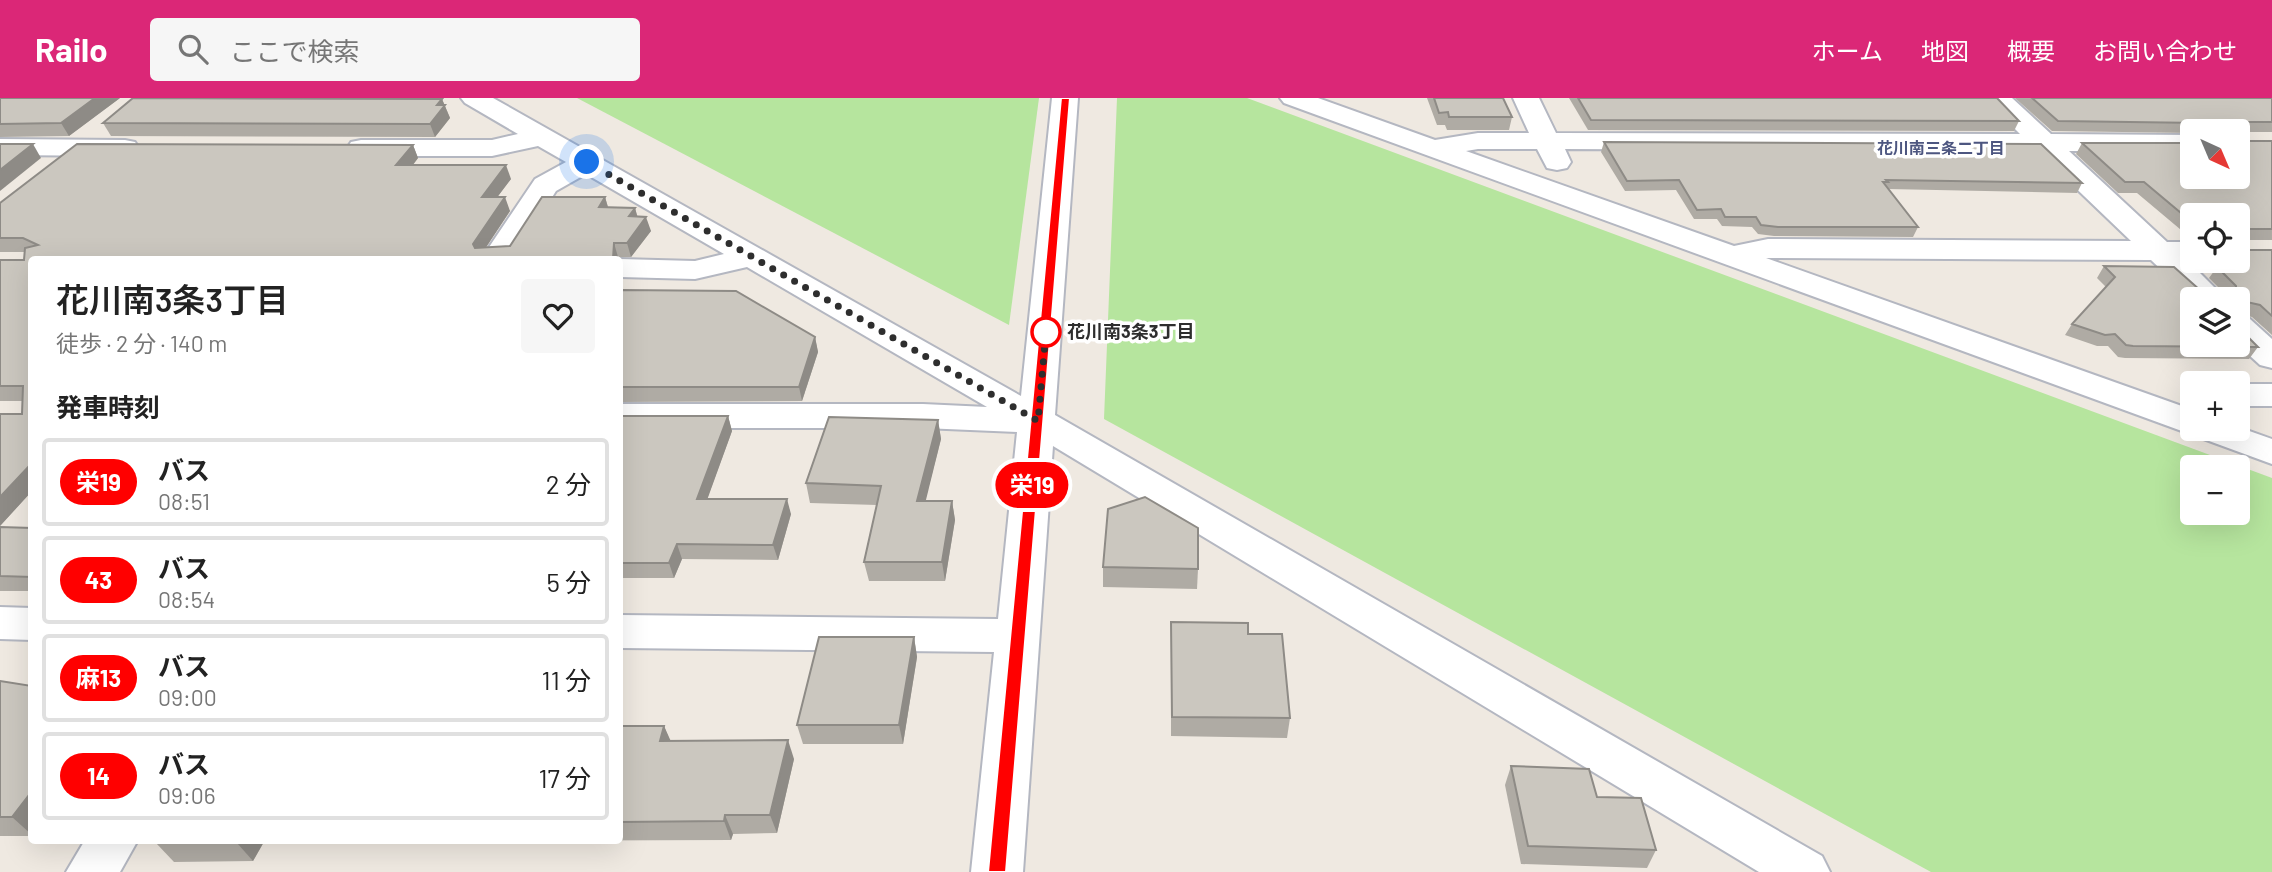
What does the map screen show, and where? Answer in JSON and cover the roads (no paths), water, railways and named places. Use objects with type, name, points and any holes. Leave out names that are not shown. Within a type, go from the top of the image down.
[{"type":"street","points":[[474,98],[1038,421],[1804,872]]},
{"type":"street","points":[[997,872],[1065,98]]},
{"type":"street","points":[[1293,98],[2180,419]]},
{"type":"street","points":[[1526,98],[1574,200]]},
{"type":"street","points":[[1997,98],[2197,287]]},
{"type":"street","points":[[44,173],[108,123]]},
{"type":"street","points":[[340,148],[492,148],[543,137]]},
{"type":"street","points":[[1432,148],[1478,141],[2180,143]]},
{"type":"street","points":[[0,147],[145,148]]},
{"type":"street","points":[[499,256],[545,186],[587,162]]},
{"type":"street","points":[[1730,256],[1768,248],[2180,251]]},
{"type":"street","points":[[623,268],[695,270],[751,257]]},
{"type":"street","points":[[2250,337],[2272,358]]},
{"type":"street","points":[[2250,395],[2272,395]]},
{"type":"street","points":[[2158,411],[2180,402]]},
{"type":"street","points":[[623,416],[923,416],[1038,421]]},
{"type":"street","points":[[2241,441],[2272,452]]},
{"type":"street","points":[[0,624],[28,624]]},
{"type":"street","points":[[623,631],[1018,636]]},
{"type":"street","points":[[92,872],[110,844]]},
{"type":"place","name":"花川南3条3丁目","points":[[1046,332]]},
{"type":"district","name":"花川南三条二丁目","points":[[1941,148]]}]
